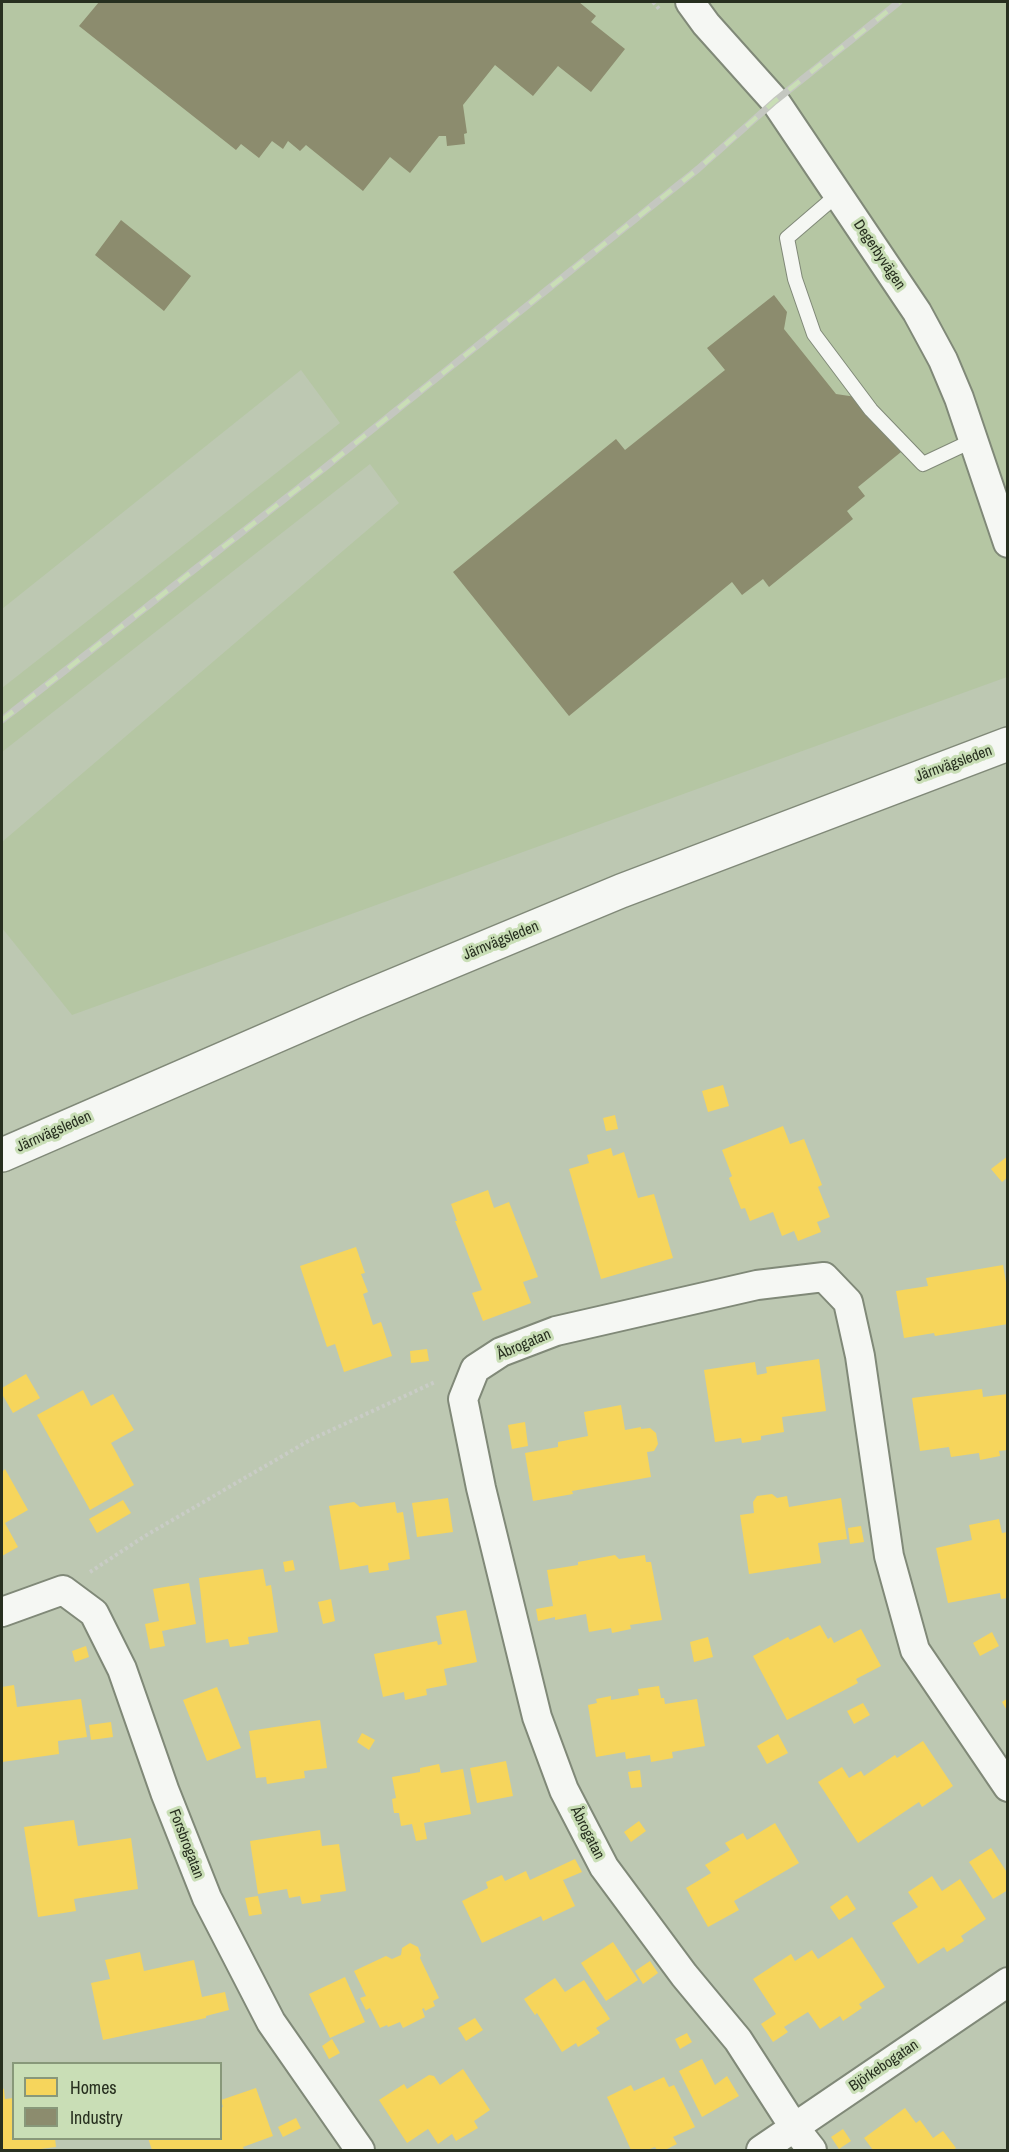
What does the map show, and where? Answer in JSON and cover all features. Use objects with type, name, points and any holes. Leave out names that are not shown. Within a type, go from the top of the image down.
[{"type":"main road","name":"Järnvägsleden","points":[[2,1155],[344,1006],[621,891],[1008,744]]},
{"type":"street","name":"Degerbyvägen","points":[[690,2],[706,24],[775,100],[917,312],[943,360],[974,440],[1008,543]]},
{"type":"street","name":"Åbrogatan","points":[[812,2151],[738,2040],[684,1976],[604,1867],[564,1790],[537,1717],[479,1476],[463,1399],[475,1369],[501,1352],[556,1331],[757,1285],[824,1277],[848,1302],[860,1356],[889,1556],[915,1650],[1008,1787]]},
{"type":"street","points":[[2,1612],[63,1590]]},
{"type":"street","name":"Forsbrogatan","points":[[63,1590],[94,1613],[122,1669],[165,1792],[207,1898],[271,2022],[360,2151]]},
{"type":"street","name":"Björkebogatan","points":[[761,2151],[1008,1982]]},
{"type":"lane","points":[[837,195],[787,238],[795,279],[814,334],[871,410],[923,464],[974,440]]},
{"type":"path","points":[[63,1590],[146,1536],[310,1440],[448,1376],[475,1369]]},
{"type":"shaded area","points":[[2,2],[1007,2],[1007,677],[72,1015],[2,928],[2,842],[399,503],[370,464],[2,752],[2,688],[340,423],[301,370],[2,609]]},
{"type":"building: Homes","points":[[723,1085],[729,1106],[708,1112],[702,1091]]},
{"type":"building: Homes","points":[[615,1115],[618,1129],[606,1131],[603,1118]]},
{"type":"building: Homes","points":[[783,1126],[790,1144],[804,1139],[822,1185],[818,1187],[830,1217],[817,1222],[821,1232],[798,1241],[794,1231],[782,1236],[773,1212],[750,1221],[745,1208],[741,1209],[729,1178],[732,1176],[722,1150]]},
{"type":"building: Homes","points":[[611,1148],[613,1156],[624,1152],[638,1198],[654,1194],[673,1258],[601,1279],[569,1169],[589,1163],[587,1155]]},
{"type":"building: Homes","points":[[1008,1156],[1008,1177],[1002,1182],[991,1169]]},
{"type":"building: Homes","points":[[488,1190],[494,1208],[509,1202],[538,1277],[523,1282],[531,1303],[483,1321],[472,1293],[482,1290],[455,1221],[457,1221],[451,1204]]},
{"type":"building: Homes","points":[[356,1247],[365,1273],[361,1274],[368,1292],[363,1294],[373,1325],[381,1322],[392,1356],[344,1372],[335,1344],[327,1347],[300,1266]]},
{"type":"building: Homes","points":[[1003,1265],[1008,1294],[1008,1324],[935,1336],[934,1333],[904,1338],[896,1291],[928,1286],[926,1278]]},
{"type":"building: Homes","points":[[427,1349],[429,1361],[411,1363],[410,1351]]},
{"type":"building: Homes","points":[[819,1359],[826,1411],[782,1417],[784,1432],[761,1436],[761,1440],[742,1443],[741,1438],[715,1442],[704,1370],[755,1362],[757,1375],[767,1373],[766,1367]]},
{"type":"building: Homes","points":[[26,1374],[40,1398],[13,1413],[2,1394],[2,1388]]},
{"type":"building: Homes","points":[[982,1389],[983,1397],[1008,1394],[1008,1450],[999,1451],[1000,1456],[980,1460],[979,1453],[951,1457],[949,1447],[920,1451],[912,1398]]},
{"type":"building: Homes","points":[[83,1390],[91,1406],[113,1394],[134,1430],[111,1443],[134,1485],[90,1510],[37,1415]]},
{"type":"building: Homes","points":[[621,1405],[625,1430],[641,1427],[641,1429],[650,1428],[656,1433],[658,1444],[654,1451],[647,1452],[651,1477],[572,1491],[573,1494],[533,1501],[525,1453],[558,1447],[558,1442],[588,1436],[584,1412]]},
{"type":"building: Homes","points":[[525,1422],[528,1446],[512,1449],[508,1425]]},
{"type":"building: Homes","points":[[5,1469],[28,1510],[5,1523],[18,1547],[2,1556],[2,1472]]},
{"type":"building: Homes","points":[[772,1494],[777,1498],[787,1496],[789,1507],[841,1498],[847,1539],[818,1543],[821,1563],[749,1574],[740,1515],[754,1513],[753,1502],[757,1496]]},
{"type":"building: Homes","points":[[448,1498],[453,1532],[417,1537],[412,1503]]},
{"type":"building: Homes","points":[[123,1500],[131,1513],[97,1533],[89,1519]]},
{"type":"building: Homes","points":[[354,1502],[360,1507],[395,1502],[397,1513],[403,1512],[410,1559],[388,1563],[389,1570],[369,1573],[368,1565],[340,1570],[329,1506]]},
{"type":"building: Homes","points":[[999,1519],[1002,1533],[1008,1532],[1008,1598],[1001,1599],[1000,1593],[948,1603],[936,1548],[972,1540],[969,1525]]},
{"type":"building: Homes","points":[[861,1526],[864,1542],[850,1544],[848,1528]]},
{"type":"building: Homes","points":[[615,1555],[619,1559],[645,1555],[646,1562],[651,1562],[662,1620],[630,1625],[631,1629],[612,1633],[611,1628],[589,1632],[586,1614],[538,1621],[536,1609],[553,1606],[547,1570]]},
{"type":"building: Homes","points":[[293,1560],[295,1570],[285,1572],[283,1562]]},
{"type":"building: Homes","points":[[263,1569],[266,1586],[271,1585],[278,1632],[248,1637],[249,1644],[230,1647],[228,1639],[206,1643],[199,1578]]},
{"type":"building: Homes","points":[[189,1583],[196,1624],[162,1631],[165,1646],[150,1649],[145,1624],[159,1621],[153,1589]]},
{"type":"building: Homes","points":[[331,1599],[335,1621],[323,1624],[318,1602]]},
{"type":"building: Homes","points":[[466,1610],[477,1662],[444,1669],[447,1685],[426,1689],[427,1695],[405,1700],[404,1692],[383,1697],[374,1654],[437,1641],[438,1645],[442,1644],[436,1616]]},
{"type":"building: Homes","points":[[820,1625],[828,1639],[831,1637],[834,1643],[861,1629],[881,1666],[856,1679],[858,1683],[787,1720],[753,1656],[788,1637],[790,1640]]},
{"type":"building: Homes","points":[[992,1632],[999,1646],[980,1656],[973,1643]]},
{"type":"building: Homes","points":[[708,1637],[713,1657],[694,1662],[690,1642]]},
{"type":"building: Homes","points":[[86,1646],[89,1657],[75,1662],[72,1651]]},
{"type":"building: Homes","points":[[14,1685],[17,1707],[81,1699],[87,1737],[58,1741],[59,1754],[2,1762],[2,1687]]},
{"type":"building: Homes","points":[[659,1686],[661,1698],[664,1698],[665,1704],[697,1699],[705,1746],[672,1752],[673,1758],[651,1762],[650,1755],[626,1759],[625,1752],[596,1757],[588,1705],[597,1703],[596,1699],[611,1696],[611,1700],[639,1695],[638,1689]]},
{"type":"building: Homes","points":[[217,1687],[241,1748],[207,1761],[183,1700]]},
{"type":"building: Homes","points":[[1008,1698],[1008,1712],[1002,1702]]},
{"type":"building: Homes","points":[[863,1703],[870,1715],[854,1724],[847,1711]]},
{"type":"building: Homes","points":[[320,1720],[327,1768],[304,1771],[305,1778],[267,1784],[266,1777],[256,1778],[249,1731]]},
{"type":"building: Homes","points":[[111,1722],[113,1737],[91,1740],[89,1725]]},
{"type":"building: Homes","points":[[362,1733],[375,1740],[369,1750],[357,1742]]},
{"type":"building: Homes","points":[[778,1734],[788,1753],[767,1764],[757,1746]]},
{"type":"building: Homes","points":[[923,1741],[953,1786],[922,1807],[919,1802],[858,1843],[818,1782],[842,1767],[849,1778],[861,1771],[864,1776],[895,1755],[897,1758]]},
{"type":"building: Homes","points":[[506,1761],[513,1796],[477,1803],[470,1768]]},
{"type":"building: Homes","points":[[439,1764],[441,1773],[463,1769],[471,1814],[424,1823],[427,1839],[416,1841],[412,1824],[401,1826],[399,1813],[394,1813],[392,1799],[396,1798],[392,1777],[420,1772],[420,1768]]},
{"type":"building: Homes","points":[[640,1770],[642,1787],[631,1788],[628,1772]]},
{"type":"building: Homes","points":[[74,1820],[78,1846],[131,1838],[138,1889],[74,1899],[76,1911],[38,1917],[24,1827]]},
{"type":"building: Homes","points":[[639,1821],[646,1831],[631,1842],[624,1832]]},
{"type":"building: Homes","points":[[775,1823],[799,1863],[734,1901],[739,1910],[708,1927],[686,1888],[711,1873],[705,1865],[730,1850],[725,1843],[743,1833],[747,1840]]},
{"type":"building: Homes","points":[[320,1830],[322,1846],[339,1844],[346,1891],[320,1895],[321,1901],[302,1904],[300,1896],[289,1898],[287,1889],[258,1894],[250,1841]]},
{"type":"building: Homes","points":[[991,1848],[1008,1874],[1008,1890],[993,1899],[969,1862]]},
{"type":"building: Homes","points":[[575,1859],[582,1872],[563,1880],[575,1906],[543,1921],[541,1916],[482,1943],[462,1901],[488,1888],[486,1882],[502,1875],[505,1881],[526,1871],[530,1880]]},
{"type":"building: Homes","points":[[932,1876],[942,1891],[960,1879],[986,1919],[961,1936],[964,1941],[947,1952],[944,1947],[918,1964],[892,1923],[918,1907],[908,1892]]},
{"type":"building: Homes","points":[[847,1895],[856,1909],[839,1920],[830,1907]]},
{"type":"building: Homes","points":[[258,1896],[262,1914],[249,1916],[245,1898]]},
{"type":"building: Homes","points":[[852,1937],[885,1987],[859,2004],[862,2008],[843,2021],[840,2016],[820,2029],[808,2012],[784,2027],[788,2032],[773,2042],[761,2024],[776,2014],[753,1979],[791,1954],[795,1961],[812,1950],[818,1959]]},
{"type":"building: Homes","points":[[613,1942],[638,1980],[606,2001],[581,1963]]},
{"type":"building: Homes","points":[[410,1943],[418,1947],[420,1958],[439,1998],[433,2001],[435,2006],[425,2011],[424,2008],[422,2009],[425,2017],[403,2028],[400,2022],[380,2028],[370,2008],[366,2010],[360,1998],[366,1996],[354,1971],[386,1956],[392,1959],[401,1955],[402,1948]]},
{"type":"building: Homes","points":[[140,1952],[144,1971],[194,1960],[202,1997],[225,1992],[229,2010],[206,2016],[206,2018],[103,2040],[91,1983],[110,1979],[105,1960]]},
{"type":"building: Homes","points":[[650,1961],[658,1973],[643,1984],[635,1971]]},
{"type":"building: Homes","points":[[345,1977],[365,2022],[330,2038],[309,1994]]},
{"type":"building: Homes","points":[[555,1978],[565,1992],[584,1980],[610,2019],[596,2028],[600,2033],[578,2047],[576,2043],[562,2052],[537,2013],[535,2015],[524,1999]]},
{"type":"building: Homes","points":[[475,2018],[483,2030],[466,2041],[458,2028]]},
{"type":"building: Homes","points":[[687,2033],[692,2042],[680,2049],[675,2039]]},
{"type":"building: Homes","points":[[332,2039],[340,2053],[329,2059],[322,2046]]},
{"type":"building: Homes","points":[[702,2059],[715,2085],[727,2076],[739,2096],[702,2117],[679,2071]]},
{"type":"building: Homes","points":[[463,2069],[490,2110],[474,2121],[478,2128],[456,2141],[452,2134],[438,2144],[428,2129],[407,2143],[379,2100],[404,2084],[407,2089],[429,2075],[434,2076],[440,2085]]},
{"type":"building: Homes","points":[[664,2077],[669,2087],[674,2085],[695,2127],[673,2137],[677,2144],[665,2150],[657,2150],[655,2147],[647,2150],[631,2150],[607,2097],[631,2085],[634,2091]]},
{"type":"building: Homes","points":[[2,2088],[5,2099],[12,2098],[12,2140],[55,2140],[56,2147],[2,2150]]},
{"type":"building: Homes","points":[[256,2088],[273,2136],[243,2147],[244,2150],[152,2150],[149,2140],[222,2140],[222,2100]]},
{"type":"building: Homes","points":[[905,2108],[916,2123],[920,2120],[933,2138],[943,2131],[956,2148],[953,2150],[873,2150],[864,2138]]},
{"type":"building: Homes","points":[[296,2118],[301,2128],[283,2137],[278,2127]]},
{"type":"building: Homes","points":[[843,2129],[851,2141],[839,2149],[831,2137]]},
{"type":"building: Industry","points":[[99,2],[579,2],[596,16],[591,22],[625,49],[591,92],[558,66],[533,96],[495,65],[463,105],[467,133],[464,134],[465,144],[447,146],[446,136],[439,136],[410,173],[390,157],[363,191],[306,145],[300,151],[288,141],[283,149],[272,141],[259,158],[241,144],[236,150],[79,26]]},
{"type":"building: Industry","points":[[121,220],[191,276],[164,311],[95,255]]},
{"type":"building: Industry","points":[[774,295],[787,312],[784,329],[836,394],[856,397],[901,452],[858,487],[865,496],[847,511],[853,519],[769,587],[763,579],[742,595],[732,582],[569,716],[453,572],[616,439],[625,450],[725,370],[707,348]]},
{"type":"railway","points":[[2,720],[323,469],[698,169],[775,101],[899,2]]}]
